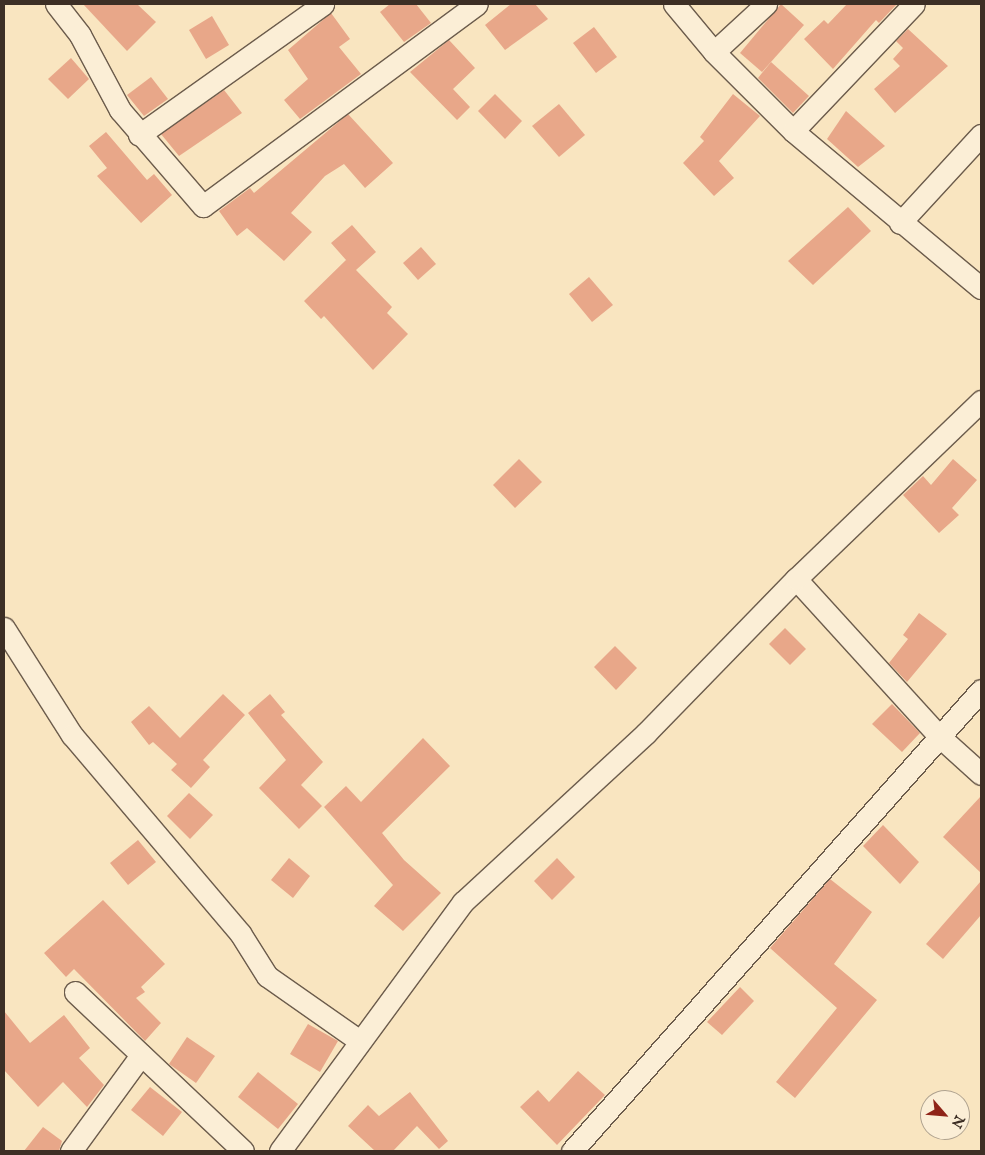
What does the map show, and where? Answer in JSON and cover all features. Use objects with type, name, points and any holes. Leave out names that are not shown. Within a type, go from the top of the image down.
[{"type":"street","points":[[56,4],[80,35],[120,110],[139,135],[203,206],[477,4]]},
{"type":"street","points":[[139,135],[323,4]]},
{"type":"street","points":[[674,4],[714,52],[793,131],[900,223],[981,288]]},
{"type":"street","points":[[714,52],[766,4]]},
{"type":"street","points":[[793,131],[914,4]]},
{"type":"street","points":[[900,223],[981,135]]},
{"type":"street","points":[[280,1151],[463,902],[646,733],[796,579],[981,401]]},
{"type":"street","points":[[796,579],[940,737],[981,774]]},
{"type":"street","points":[[4,628],[72,735],[240,933],[267,976],[360,1041]]},
{"type":"street","points":[[572,1151],[981,690]]},
{"type":"street","points":[[75,992],[243,1151]]},
{"type":"street","points":[[71,1151],[142,1055]]},
{"type":"building","points":[[83,4],[137,4],[156,22],[127,51]]},
{"type":"building","points":[[390,4],[416,4],[431,23],[404,42],[380,12]]},
{"type":"building","points":[[511,4],[535,4],[548,19],[505,50],[485,25]]},
{"type":"building","points":[[781,4],[804,25],[762,72],[740,53]]},
{"type":"building","points":[[847,4],[897,4],[879,23],[876,20],[833,69],[804,39],[824,20],[828,24]]},
{"type":"building","points":[[331,13],[350,39],[339,47],[361,74],[300,119],[284,100],[308,79],[288,50]]},
{"type":"building","points":[[212,16],[229,45],[206,59],[189,30]]},
{"type":"building","points":[[594,27],[617,57],[596,73],[573,43]]},
{"type":"building","points":[[908,29],[948,66],[895,113],[874,89],[900,66],[893,59],[903,48],[896,41]]},
{"type":"building","points":[[449,40],[475,68],[453,89],[470,107],[457,120],[410,72]]},
{"type":"building","points":[[71,58],[89,79],[68,99],[48,79]]},
{"type":"building","points":[[771,62],[809,96],[793,113],[758,78]]},
{"type":"building","points":[[151,77],[168,99],[144,116],[127,95]]},
{"type":"building","points":[[224,90],[242,113],[179,156],[161,134]]},
{"type":"building","points":[[495,94],[522,121],[505,139],[478,111]]},
{"type":"building","points":[[733,94],[760,116],[719,161],[734,178],[714,196],[683,163],[704,141],[700,137]]},
{"type":"building","points":[[559,104],[585,135],[559,157],[532,126]]},
{"type":"building","points":[[846,111],[885,146],[858,167],[827,139]]},
{"type":"building","points":[[348,114],[393,163],[365,188],[344,164],[325,176],[291,213],[312,232],[284,261],[247,228],[237,236],[219,211],[250,188],[254,193]]},
{"type":"building","points":[[106,132],[147,180],[154,174],[172,195],[141,223],[97,176],[107,168],[89,146]]},
{"type":"building","points":[[848,207],[871,231],[813,285],[788,261]]},
{"type":"building","points":[[352,225],[376,252],[356,270],[392,307],[387,313],[408,334],[373,370],[324,316],[321,319],[304,301],[346,260],[354,269],[331,243]]},
{"type":"building","points":[[421,247],[436,264],[418,280],[403,263]]},
{"type":"building","points":[[589,277],[613,305],[592,322],[569,294]]},
{"type":"building","points":[[519,459],[542,482],[515,508],[493,485]]},
{"type":"building","points":[[953,459],[977,480],[952,508],[959,515],[939,533],[903,495],[923,476],[931,485]]},
{"type":"building","points":[[919,613],[947,634],[907,682],[889,663],[908,639],[903,635]]},
{"type":"building","points":[[785,628],[806,649],[790,665],[769,644]]},
{"type":"building","points":[[615,646],[637,668],[616,690],[594,667]]},
{"type":"building","points":[[223,694],[245,715],[203,760],[210,767],[191,788],[171,770],[177,764],[153,742],[149,745],[131,722],[149,706],[180,738]]},
{"type":"building","points":[[270,694],[285,712],[281,715],[323,762],[301,785],[322,806],[299,829],[259,788],[286,760],[248,713]]},
{"type":"building","points":[[892,704],[920,733],[902,752],[872,724]]},
{"type":"building","points":[[423,738],[450,766],[382,833],[404,860],[441,893],[403,931],[374,906],[393,885],[324,807],[346,786],[361,802]]},
{"type":"building","points":[[189,793],[213,815],[190,839],[167,816]]},
{"type":"building","points":[[981,796],[981,873],[943,837]]},
{"type":"building","points":[[883,825],[919,862],[900,884],[863,846]]},
{"type":"building","points":[[138,840],[156,862],[128,885],[110,863]]},
{"type":"building","points":[[289,858],[310,876],[293,898],[271,880]]},
{"type":"building","points":[[557,858],[575,877],[552,900],[534,881]]},
{"type":"building","points":[[830,879],[872,912],[834,964],[877,1000],[795,1098],[776,1082],[837,1008],[770,948]]},
{"type":"building","points":[[981,881],[981,915],[943,959],[926,944]]},
{"type":"building","points":[[103,900],[165,964],[141,987],[145,992],[136,998],[161,1023],[145,1041],[74,969],[66,977],[44,953]]},
{"type":"building","points":[[740,987],[754,1001],[722,1035],[707,1022]]},
{"type":"building","points":[[4,1011],[30,1043],[64,1015],[90,1048],[79,1058],[104,1085],[87,1107],[63,1082],[38,1107],[4,1070]]},
{"type":"building","points":[[308,1024],[338,1041],[320,1072],[290,1054]]},
{"type":"building","points":[[187,1037],[215,1056],[196,1083],[169,1064]]},
{"type":"building","points":[[578,1071],[605,1095],[557,1145],[520,1107],[538,1090],[549,1102]]},
{"type":"building","points":[[258,1072],[298,1104],[278,1129],[238,1097]]},
{"type":"building","points":[[150,1087],[182,1112],[163,1136],[131,1110]]},
{"type":"building","points":[[410,1092],[448,1141],[439,1149],[417,1126],[393,1151],[375,1151],[348,1126],[368,1105],[379,1116]]},
{"type":"building","points":[[43,1127],[62,1141],[59,1151],[24,1151]]}]
